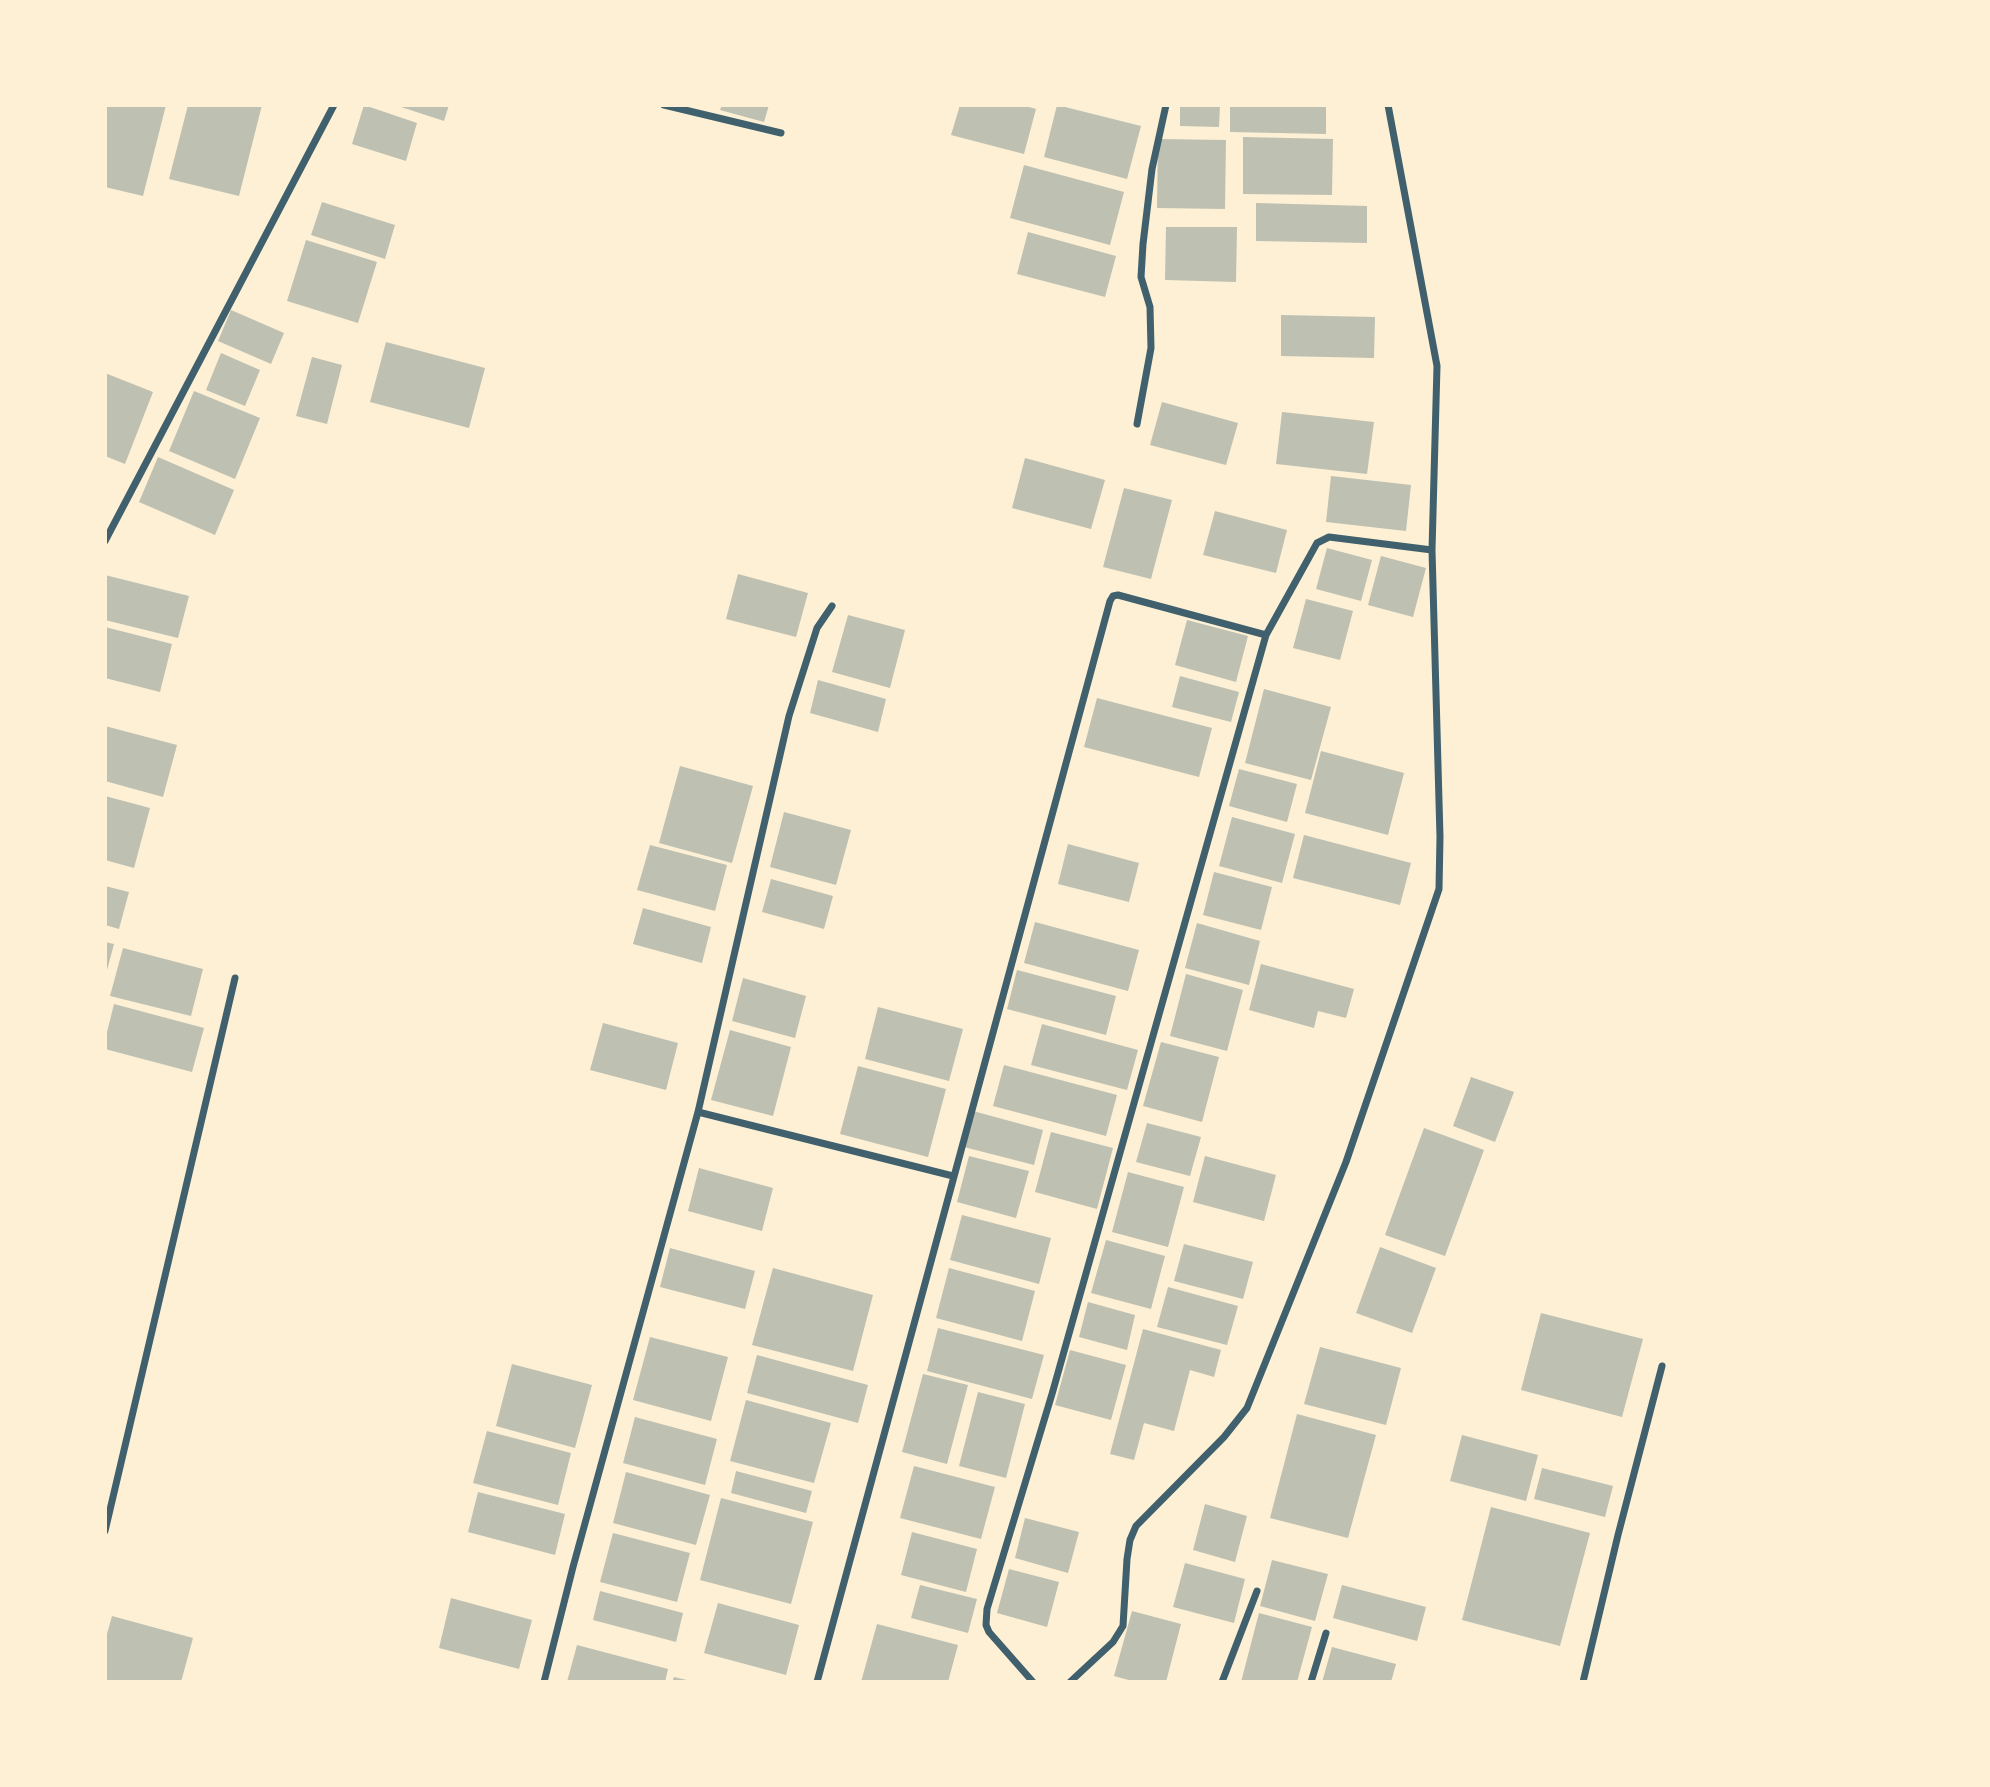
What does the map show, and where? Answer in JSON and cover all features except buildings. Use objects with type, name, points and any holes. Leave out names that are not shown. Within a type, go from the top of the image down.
[{"type":"street","points":[[105,541],[108,528],[334,105]]},
{"type":"street","points":[[664,105],[781,133]]},
{"type":"street","points":[[1137,424],[1151,348],[1150,307],[1141,277],[1143,244],[1152,169],[1166,105]]},
{"type":"street","points":[[1070,1682],[1113,1642],[1123,1626],[1127,1559],[1130,1539],[1136,1526],[1224,1437],[1247,1408],[1346,1163],[1440,889],[1432,550],[1437,366],[1388,105]]},
{"type":"street","points":[[1033,1682],[989,1632],[986,1625],[987,1609],[1055,1380],[1266,635],[1317,543],[1322,539],[1329,537],[1432,550]]},
{"type":"street","points":[[817,1682],[1110,601],[1113,596],[1118,595],[1266,635]]},
{"type":"street","points":[[544,1682],[698,1112],[789,716],[817,628],[832,606]]},
{"type":"street","points":[[105,1531],[235,978]]},
{"type":"street","points":[[698,1112],[953,1176]]},
{"type":"street","points":[[1583,1682],[1662,1366]]},
{"type":"street","points":[[1222,1682],[1257,1591]]},
{"type":"street","points":[[1311,1682],[1326,1633]]}]
